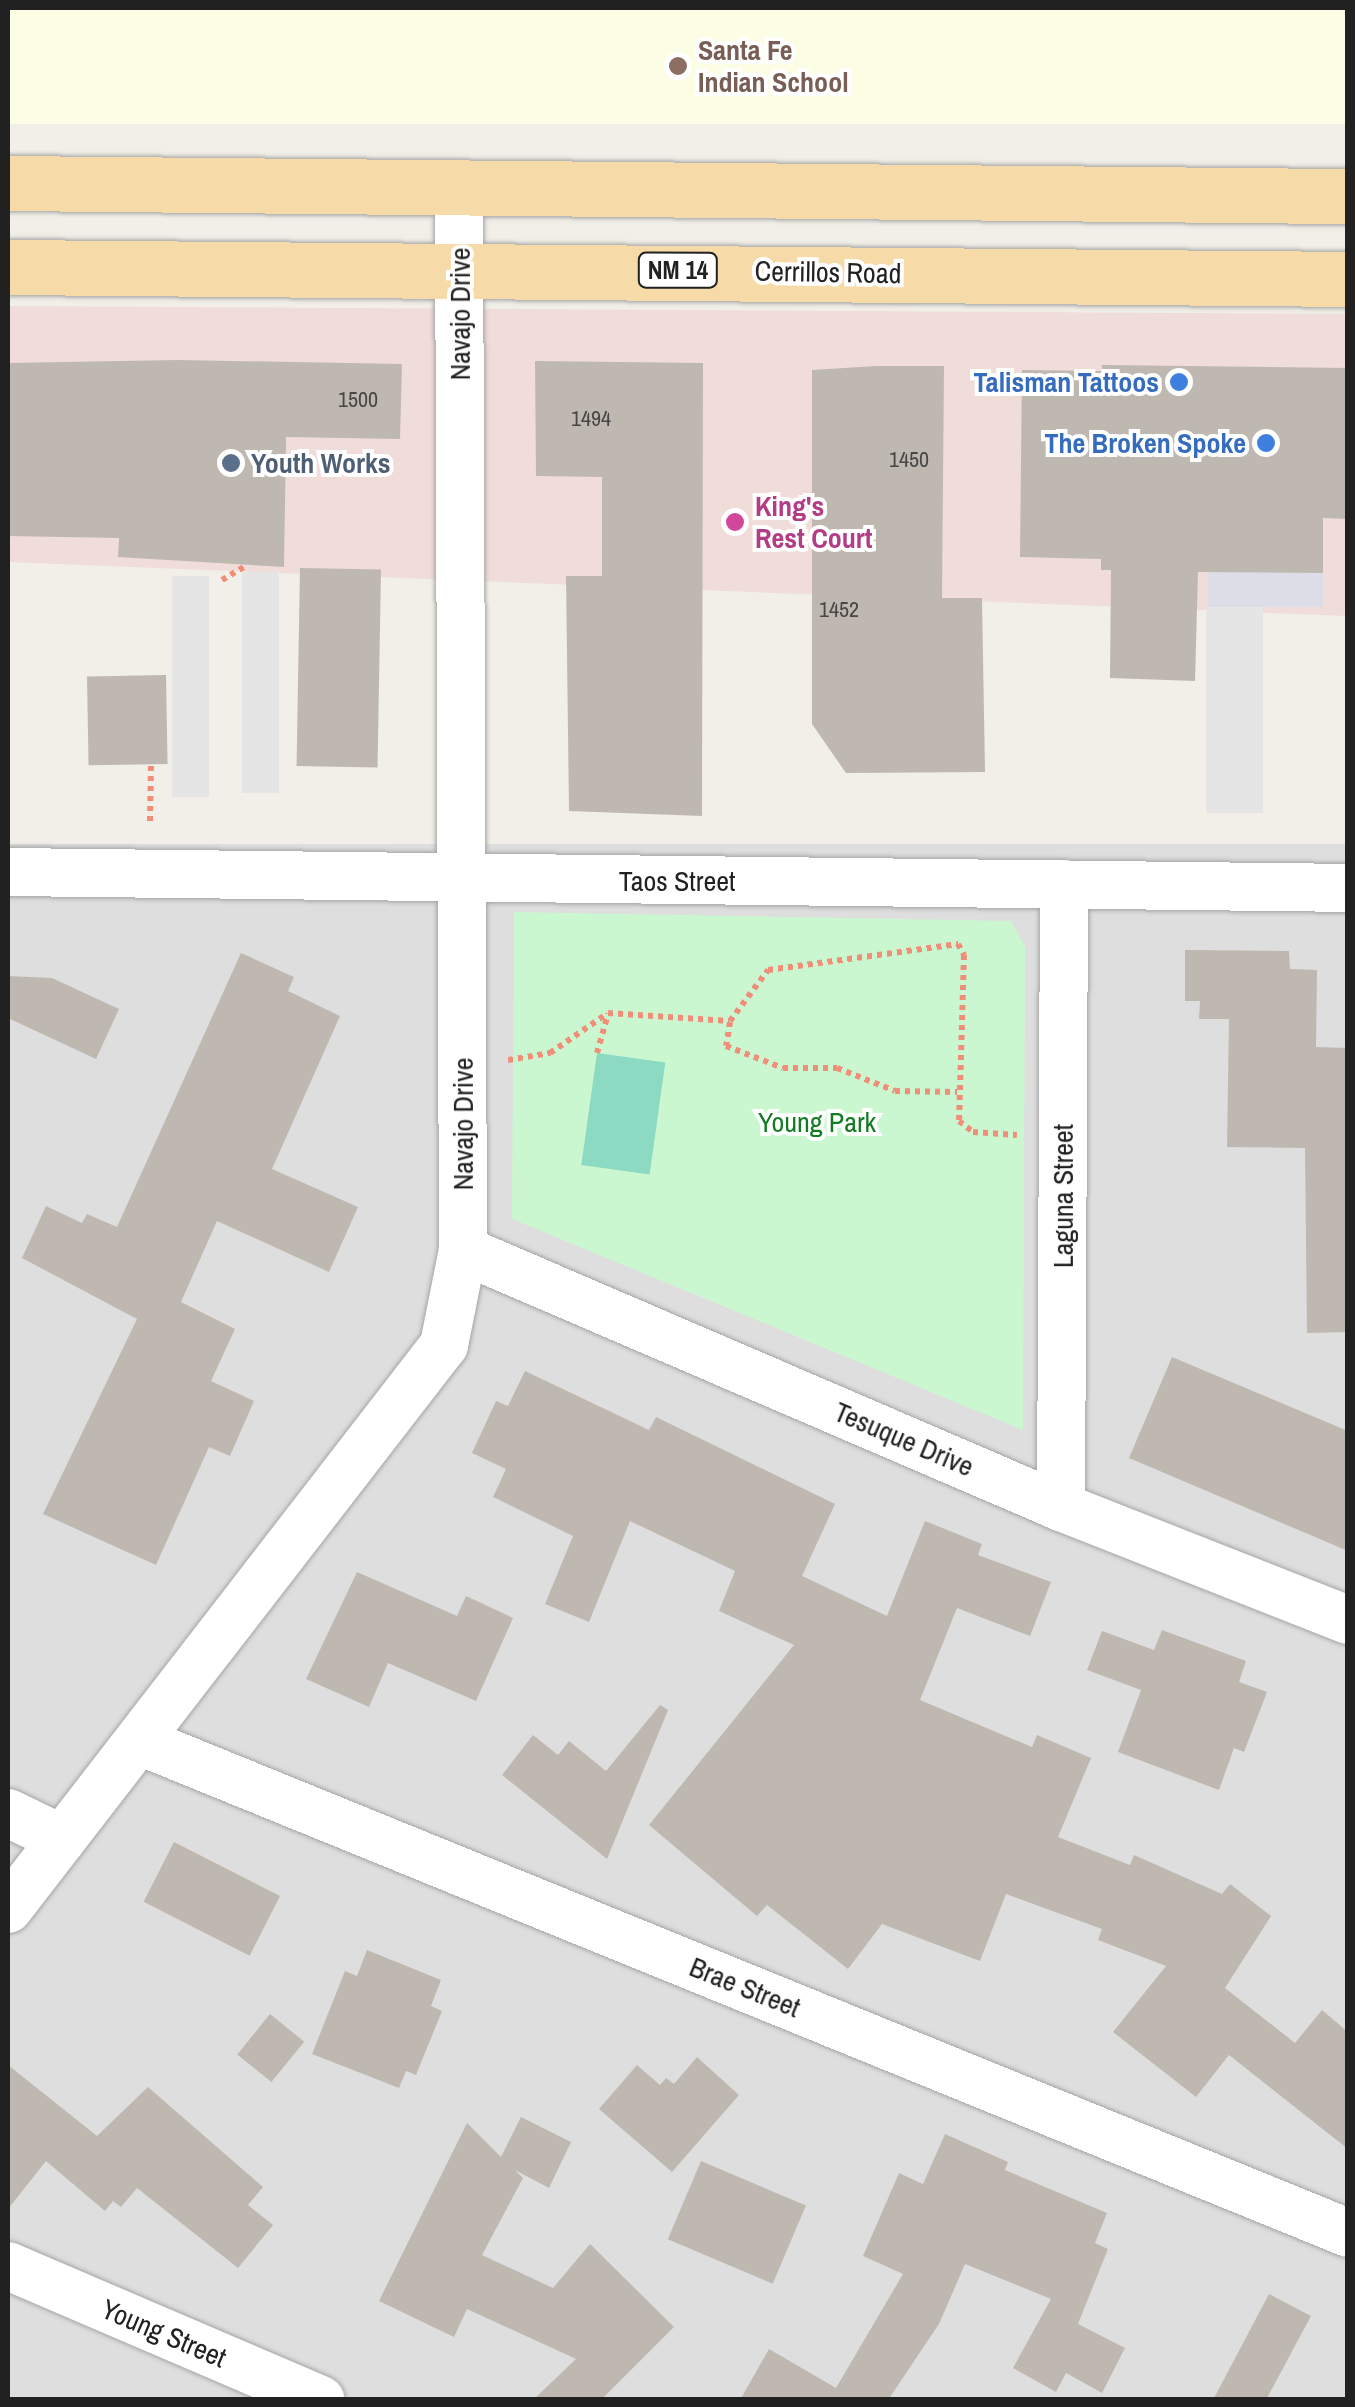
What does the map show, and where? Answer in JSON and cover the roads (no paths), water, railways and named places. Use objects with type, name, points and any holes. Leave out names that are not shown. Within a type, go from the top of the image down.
[{"type":"main road","points":[[8,183],[1348,196]]},
{"type":"main road","name":"Cerrillos Road","points":[[8,267],[1348,279]]},
{"type":"street","name":"Navajo Drive","points":[[8,1909],[142,1742],[444,1345],[464,1250],[459,879],[459,187]]},
{"type":"street","name":"Taos Street","points":[[8,872],[1348,888]]},
{"type":"street","name":"Laguna Street","points":[[1061,1507],[1064,884]]},
{"type":"street","name":"Tesuque Drive","points":[[464,1250],[1061,1507],[1348,1620]]},
{"type":"street","name":"Brae Street","points":[[142,1742],[1348,2233]]},
{"type":"street","points":[[8,1813],[62,1839]]},
{"type":"street","name":"Young Street","points":[[8,2266],[321,2400]]},
{"type":"place","name":"Santa Fe Indian School","points":[[678,66]]},
{"type":"place","name":"Talisman Tattoos","points":[[1179,382]]},
{"type":"place","name":"The Broken Spoke","points":[[1266,443]]},
{"type":"place","name":"Youth Works","points":[[231,463]]},
{"type":"place","name":"King's Rest Court","points":[[735,522]]},
{"type":"park label","name":"Young Park","points":[[817,1122]]}]
